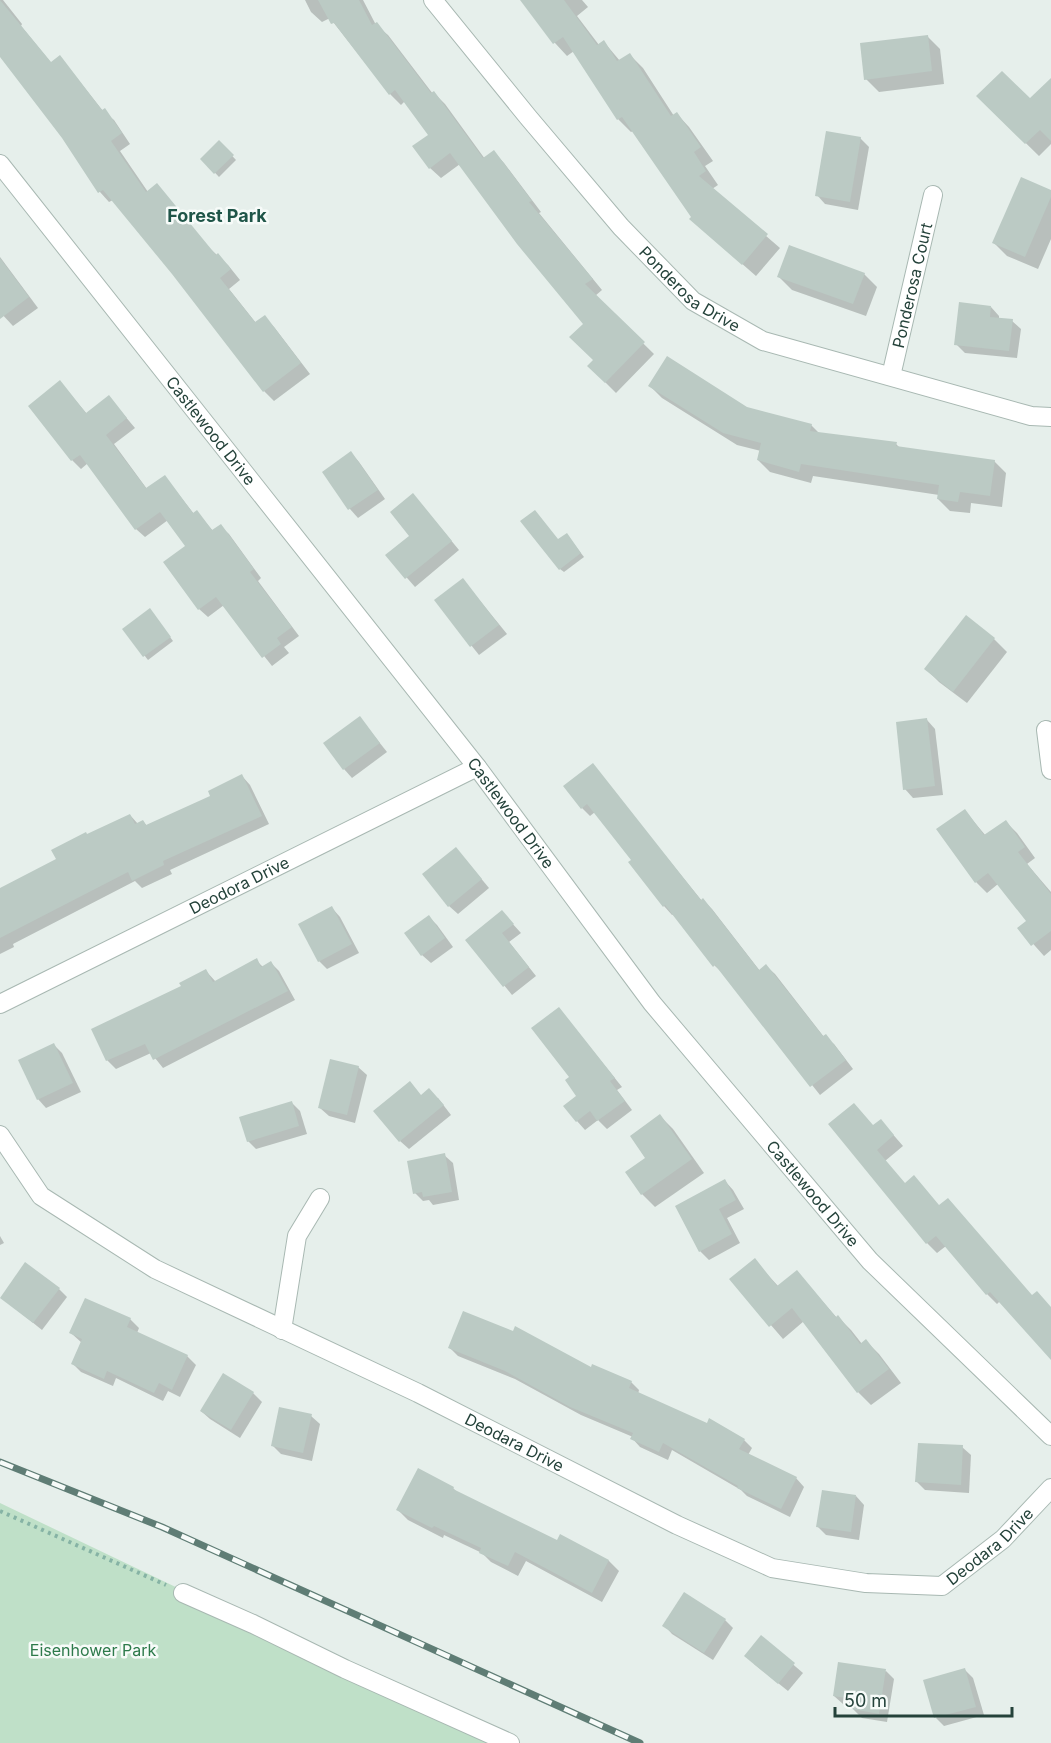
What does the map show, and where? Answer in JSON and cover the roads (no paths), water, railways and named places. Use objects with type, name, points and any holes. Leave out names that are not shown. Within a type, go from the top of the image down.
[{"type":"street","name":"Ponderosa Drive","points":[[433,0],[621,226],[693,301],[763,341],[1031,416],[1051,417]]},
{"type":"street","name":"Castlewood Drive","points":[[0,165],[477,767],[651,1003],[870,1261],[1051,1436]]},
{"type":"street","name":"Ponderosa Court","points":[[891,376],[933,195]]},
{"type":"street","points":[[1046,730],[1051,770]]},
{"type":"street","name":"Deodora Drive","points":[[0,1004],[477,767]]},
{"type":"street","name":"Deodara Drive","points":[[0,1135],[41,1196],[155,1269],[418,1394],[677,1525],[772,1568],[866,1582],[942,1587],[1003,1539],[1051,1488]]},
{"type":"street","points":[[282,1330],[297,1236],[320,1198]]},
{"type":"street","points":[[183,1593],[253,1624],[345,1670],[510,1743]]},
{"type":"railway","points":[[0,1462],[162,1527],[640,1743]]},
{"type":"district","name":"Forest Park","points":[[217,215]]},
{"type":"park label","name":"Eisenhower Park","points":[[93,1650]]}]
